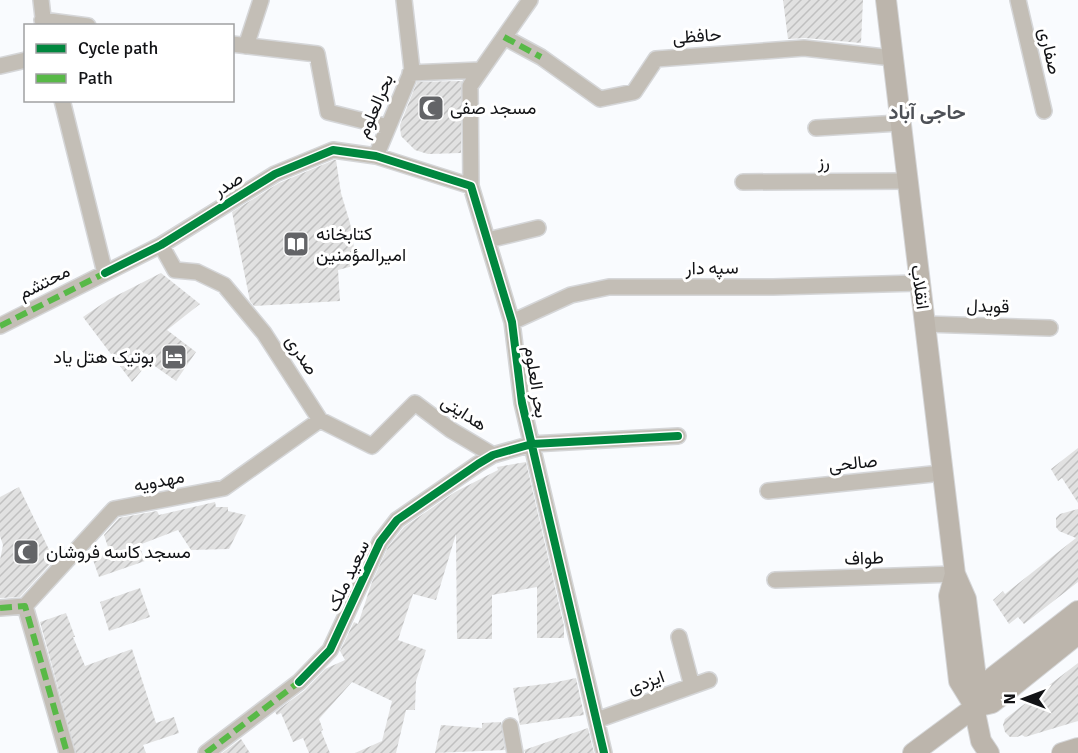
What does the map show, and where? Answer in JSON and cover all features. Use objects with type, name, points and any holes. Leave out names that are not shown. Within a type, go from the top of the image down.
[{"type":"main road","name":"انقلاب","points":[[889,1],[899,123],[955,574],[949,596],[959,681],[975,707]]},
{"type":"main road","points":[[989,753],[981,741],[975,707],[983,686],[1078,611]]},
{"type":"main road","points":[[914,753],[975,707],[992,703],[1078,634]]},
{"type":"main road","points":[[1062,753],[1078,748]]},
{"type":"street","points":[[41,0],[43,23],[58,24]]},
{"type":"street","points":[[261,0],[239,45],[317,54],[328,112],[388,127]]},
{"type":"street","name":"بحرالعلوم","points":[[376,156],[412,70],[404,0]]},
{"type":"street","points":[[376,156],[471,186],[470,86],[530,0]]},
{"type":"street","name":"صفاری","points":[[1018,0],[1044,111]]},
{"type":"street","name":"حافظی","points":[[504,36],[541,57],[600,99],[634,92],[656,59],[804,48],[893,58]]},
{"type":"street","points":[[0,66],[24,60]]},
{"type":"street","points":[[410,73],[481,70]]},
{"type":"street","points":[[62,102],[105,273]]},
{"type":"street","points":[[816,128],[899,123]]},
{"type":"street","name":"صدر","points":[[105,273],[161,245],[275,174],[333,150],[376,156]]},
{"type":"street","name":"رز","points":[[743,182],[906,181]]},
{"type":"street","name":"بحر العلوم","points":[[471,186],[512,322],[522,403],[604,753]]},
{"type":"street","points":[[488,240],[538,228]]},
{"type":"street","name":"صدری","points":[[161,245],[175,270],[197,272],[224,285],[264,333],[320,420]]},
{"type":"street","name":"محتشم","points":[[0,326],[105,273]]},
{"type":"street","name":"سپه دار","points":[[512,322],[571,295],[609,287],[784,287],[919,283]]},
{"type":"street","name":"قویدل","points":[[925,324],[1050,328]]},
{"type":"street","name":"هدایتی","points":[[320,420],[372,446],[415,403],[451,430],[493,455]]},
{"type":"street","name":"مهدویه","points":[[25,606],[114,509],[224,488],[320,420]]},
{"type":"street","name":"سعید ملک","points":[[206,753],[298,682],[330,650],[381,542],[397,520],[493,455],[532,444],[678,436]]},
{"type":"street","name":"صالحی","points":[[768,491],[942,473]]},
{"type":"street","name":"طواف","points":[[774,580],[955,574]]},
{"type":"street","points":[[0,608],[25,606],[67,753]]},
{"type":"street","points":[[679,637],[692,686]]},
{"type":"street","name":"ایزدی","points":[[597,720],[709,680]]},
{"type":"street","points":[[510,726],[515,753]]},
{"type":"building","points":[[783,0],[863,0],[861,43],[805,38],[788,39]]},
{"type":"building","name":"مسجد صفی","points":[[462,81],[461,153],[428,154],[415,150],[401,136],[400,125],[417,82]]},
{"type":"building","name":"کتابخانه امیرالمؤمنین","points":[[336,160],[341,193],[350,223],[357,265],[338,270],[340,301],[254,306],[250,301],[232,212],[279,183]]},
{"type":"building","points":[[161,273],[200,304],[167,330],[196,352],[176,381],[149,362],[132,382],[83,317],[108,300]]},
{"type":"building","points":[[1078,448],[1078,503],[1062,478],[1058,481],[1051,469]]},
{"type":"building","points":[[526,462],[564,626],[564,638],[537,638],[537,587],[492,595],[492,639],[457,639],[456,534],[436,600],[413,594],[398,640],[426,650],[416,681],[415,710],[406,710],[396,753],[355,753],[382,741],[392,701],[352,682],[319,719],[330,753],[309,753],[303,738],[293,742],[281,713],[277,715],[275,712],[305,690],[325,669],[345,660],[340,651],[354,622],[358,624],[372,582],[388,547],[404,527],[455,492],[498,470],[497,467]]},
{"type":"building","name":"مسجد کاسه فروشان","points":[[19,487],[54,560],[20,597],[0,598],[0,560],[3,545],[0,536],[0,497]]},
{"type":"building","points":[[215,502],[216,507],[228,507],[228,511],[246,515],[229,549],[191,550],[178,530],[139,545],[145,561],[99,577],[92,557],[109,550],[104,535],[119,518],[157,511],[159,515]]},
{"type":"building","points":[[1078,509],[1078,582],[1024,624],[1018,617],[1009,624],[993,600],[1003,591],[1005,594],[1076,538],[1059,531],[1056,527],[1056,518],[1060,514]]},
{"type":"building","points":[[140,588],[150,617],[109,631],[100,602]]},
{"type":"building","points":[[66,613],[85,666],[132,649],[156,723],[174,717],[179,733],[143,745],[146,753],[76,753],[40,622]]},
{"type":"building","points":[[1078,663],[1078,721],[1025,737],[1022,735],[1010,737],[1003,725],[1005,719]]},
{"type":"building","points":[[576,678],[584,715],[520,725],[513,688]]},
{"type":"building","points":[[501,722],[505,750],[435,753],[441,725],[482,728],[482,723]]},
{"type":"building","points":[[588,728],[594,753],[525,753],[524,750]]},
{"type":"building","points":[[241,739],[250,753],[222,753]]},
{"type":"marked path","points":[[504,37],[541,57]]},
{"type":"marked path","points":[[0,326],[105,273]]},
{"type":"marked path","points":[[0,608],[25,606],[67,753]]},
{"type":"marked path","points":[[206,753],[299,682]]},
{"type":"cycle path","points":[[105,273],[161,245],[275,174],[333,150],[376,156],[471,186],[512,322],[522,403],[604,753]]},
{"type":"cycle path","points":[[299,682],[330,650],[380,542],[397,520],[478,464],[493,455],[532,444],[678,436]]},
{"type":"place","name":"مسجد صفی","points":[[431,108]]},
{"type":"place","name":"کتابخانه امیرالمؤمنین","points":[[296,244]]},
{"type":"place","name":"بوتیک هتل یاد","points":[[174,357]]},
{"type":"place","name":"مسجد کاسه فروشان","points":[[26,552]]},
{"type":"district","name":"حاجی آباد","points":[[927,112]]}]
